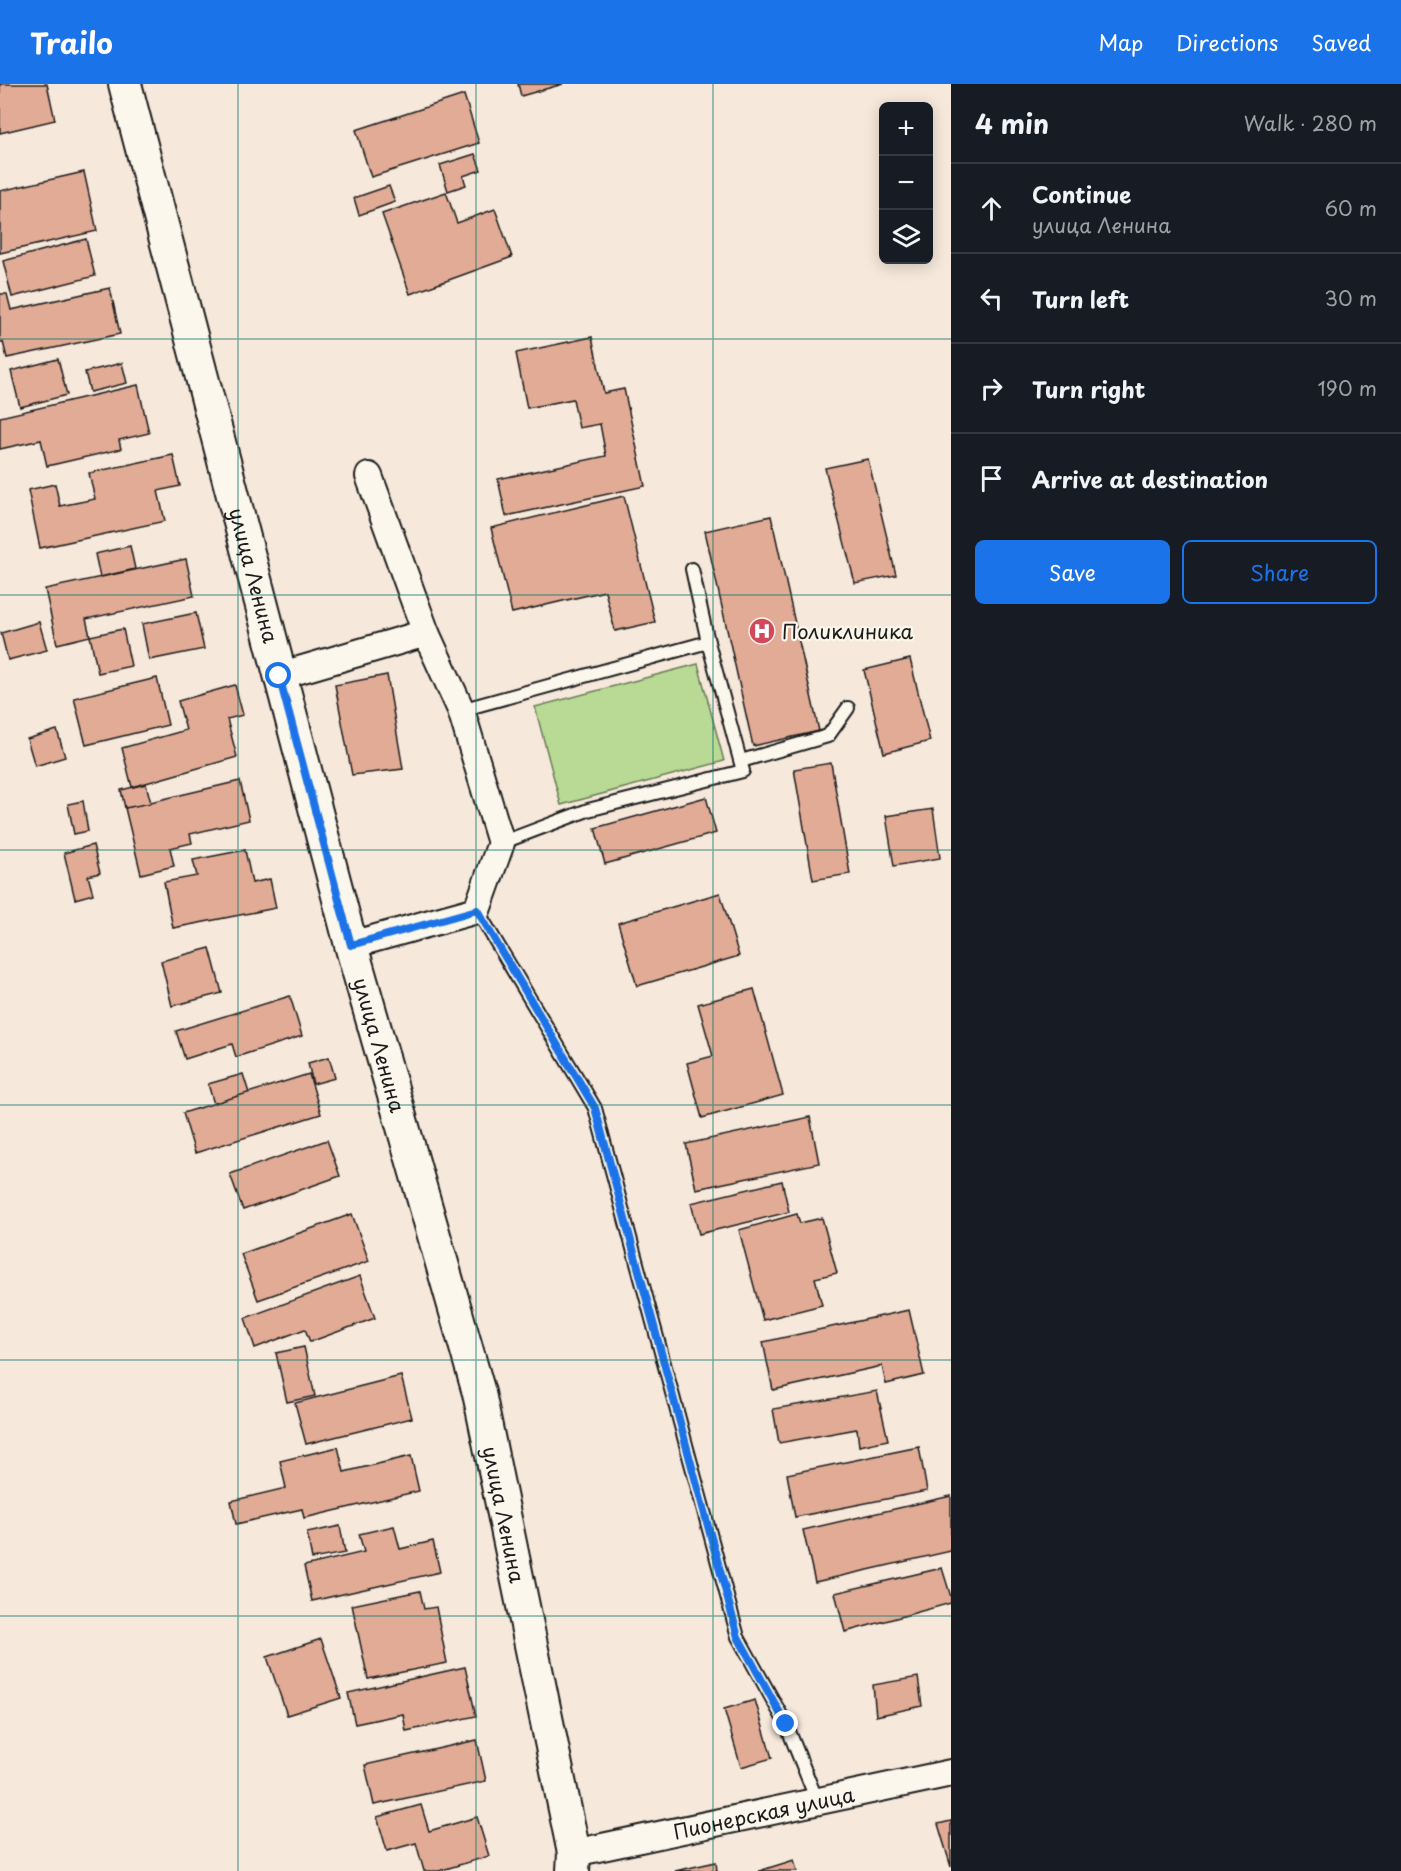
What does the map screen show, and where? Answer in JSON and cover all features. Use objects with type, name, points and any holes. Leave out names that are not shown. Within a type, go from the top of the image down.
[{"type":"street","name":"улица Ленина","points":[[125,84],[351,945],[479,1394],[573,1862]]},
{"type":"street","points":[[351,945],[477,910],[501,843],[461,710],[426,633],[369,476]]},
{"type":"street","points":[[279,676],[426,633]]},
{"type":"street","name":"Пионерская улица","points":[[573,1862],[951,1773]]},
{"type":"lane","points":[[501,843],[588,810],[743,771],[708,642],[693,569]]},
{"type":"lane","points":[[461,710],[708,642]]},
{"type":"lane","points":[[741,761],[828,736],[848,708]]},
{"type":"lane","points":[[477,910],[595,1108],[738,1637],[786,1724],[818,1803]]},
{"type":"green space","points":[[698,664],[724,761],[561,805],[535,707]]},
{"type":"building","points":[[0,84],[47,84],[55,120],[0,133]]},
{"type":"building","points":[[518,84],[563,84],[521,96]]},
{"type":"building","points":[[464,95],[479,143],[371,177],[356,130]]},
{"type":"building","points":[[475,154],[481,170],[463,176],[466,185],[448,191],[440,165]]},
{"type":"building","points":[[84,172],[97,231],[0,253],[0,191]]},
{"type":"building","points":[[389,186],[395,202],[359,215],[354,198]]},
{"type":"building","points":[[446,192],[457,223],[495,209],[512,257],[410,294],[382,214]]},
{"type":"building","points":[[86,239],[95,276],[12,297],[3,261]]},
{"type":"building","points":[[110,288],[120,334],[7,358],[3,342],[0,342],[0,294],[7,294],[11,310]]},
{"type":"building","points":[[592,337],[604,393],[624,389],[645,486],[506,516],[498,479],[606,456],[600,424],[579,428],[573,399],[527,408],[516,353]]},
{"type":"building","points":[[58,359],[67,395],[20,407],[11,371]]},
{"type":"building","points":[[122,363],[127,383],[90,392],[85,372]]},
{"type":"building","points":[[138,385],[149,433],[119,440],[121,449],[47,466],[41,440],[0,449],[0,417]]},
{"type":"building","points":[[173,455],[180,486],[158,491],[165,521],[40,548],[28,490],[55,484],[60,506],[95,499],[89,473]]},
{"type":"building","points":[[868,459],[896,575],[855,583],[825,468]]},
{"type":"building","points":[[624,496],[655,622],[615,631],[605,591],[512,613],[491,528]]},
{"type":"building","name":"Поликлиника","points":[[771,516],[819,731],[753,746],[705,531]]},
{"type":"building","points":[[130,546],[135,569],[100,577],[95,554]]},
{"type":"building","points":[[186,559],[194,596],[86,619],[90,636],[57,644],[45,589]]},
{"type":"building","points":[[196,613],[204,649],[149,660],[142,624]]},
{"type":"building","points":[[39,622],[47,650],[8,660],[1,633]]},
{"type":"building","points":[[123,629],[131,666],[98,673],[90,636]]},
{"type":"building","points":[[910,659],[930,741],[884,753],[864,670]]},
{"type":"building","points":[[387,675],[403,769],[352,775],[335,685]]},
{"type":"building","points":[[157,678],[168,725],[86,745],[74,698]]},
{"type":"building","points":[[235,685],[243,715],[227,719],[237,757],[132,787],[122,748],[186,730],[178,701]]},
{"type":"building","points":[[57,730],[65,757],[35,766],[27,739]]},
{"type":"building","points":[[831,763],[850,874],[813,880],[794,769]]},
{"type":"building","points":[[240,781],[249,820],[190,834],[192,843],[170,848],[174,866],[141,874],[125,808]]},
{"type":"building","points":[[146,784],[151,803],[125,808],[121,790]]},
{"type":"building","points":[[706,797],[716,833],[605,864],[595,828]]},
{"type":"building","points":[[83,801],[88,831],[74,834],[68,804]]},
{"type":"building","points":[[933,809],[940,858],[894,866],[886,816]]},
{"type":"building","points":[[93,845],[100,873],[88,876],[93,894],[75,899],[64,853]]},
{"type":"building","points":[[245,850],[252,883],[270,879],[276,908],[173,928],[164,882],[197,876],[193,860]]},
{"type":"building","points":[[720,893],[739,956],[637,986],[618,923]]},
{"type":"building","points":[[210,948],[222,993],[172,1006],[161,961]]},
{"type":"building","points":[[754,989],[783,1095],[702,1118],[687,1063],[713,1056],[698,1004]]},
{"type":"building","points":[[290,996],[302,1036],[236,1057],[232,1044],[185,1059],[176,1031]]},
{"type":"building","points":[[329,1057],[335,1078],[313,1084],[308,1063]]},
{"type":"building","points":[[243,1074],[249,1093],[214,1104],[208,1084]]},
{"type":"building","points":[[309,1074],[321,1114],[195,1153],[183,1113]]},
{"type":"building","points":[[810,1117],[819,1163],[696,1189],[686,1144]]},
{"type":"building","points":[[327,1140],[340,1176],[243,1210],[230,1174]]},
{"type":"building","points":[[782,1181],[789,1212],[699,1234],[691,1203]]},
{"type":"building","points":[[352,1214],[369,1261],[258,1300],[241,1254]]},
{"type":"building","points":[[797,1214],[800,1223],[822,1218],[837,1273],[815,1278],[822,1305],[763,1320],[739,1230]]},
{"type":"building","points":[[360,1276],[375,1318],[310,1342],[305,1329],[255,1348],[245,1318]]},
{"type":"building","points":[[909,1310],[924,1375],[886,1384],[882,1366],[773,1390],[763,1342]]},
{"type":"building","points":[[304,1347],[315,1396],[287,1402],[276,1353]]},
{"type":"building","points":[[401,1376],[412,1418],[306,1444],[295,1403]]},
{"type":"building","points":[[877,1391],[888,1440],[859,1446],[857,1429],[779,1443],[773,1409]]},
{"type":"building","points":[[338,1447],[344,1472],[411,1456],[419,1491],[304,1518],[302,1509],[236,1524],[231,1501],[286,1488],[280,1461]]},
{"type":"building","points":[[919,1447],[927,1491],[795,1517],[787,1474]]},
{"type":"building","points":[[951,1496],[951,1551],[815,1582],[803,1530]]},
{"type":"building","points":[[340,1526],[345,1553],[312,1559],[307,1533]]},
{"type":"building","points":[[394,1526],[400,1549],[433,1541],[440,1572],[312,1601],[304,1566],[364,1552],[359,1534]]},
{"type":"building","points":[[942,1568],[951,1603],[845,1632],[835,1593]]},
{"type":"building","points":[[420,1591],[424,1609],[436,1607],[447,1663],[368,1679],[352,1605]]},
{"type":"building","points":[[321,1639],[341,1698],[287,1715],[267,1657]]},
{"type":"building","points":[[465,1667],[476,1716],[406,1731],[403,1714],[355,1724],[348,1693]]},
{"type":"building","points":[[918,1677],[922,1706],[876,1716],[873,1685]]},
{"type":"building","points":[[755,1700],[772,1758],[741,1767],[724,1709]]},
{"type":"building","points":[[477,1740],[486,1781],[374,1805],[365,1765]]},
{"type":"building","points":[[421,1805],[429,1831],[477,1817],[489,1856],[439,1871],[424,1871],[416,1843],[387,1851],[377,1817]]},
{"type":"building","points":[[951,1821],[951,1867],[938,1824]]},
{"type":"building","points":[[794,1860],[797,1871],[759,1871]]},
{"type":"building","points":[[716,1862],[717,1871],[675,1871]]},
{"type":"place","name":"Поликлиника","points":[[762,631]]},
{"type":"route","points":[[279,676],[351,945],[477,910],[595,1108],[738,1637],[786,1724]]}]
